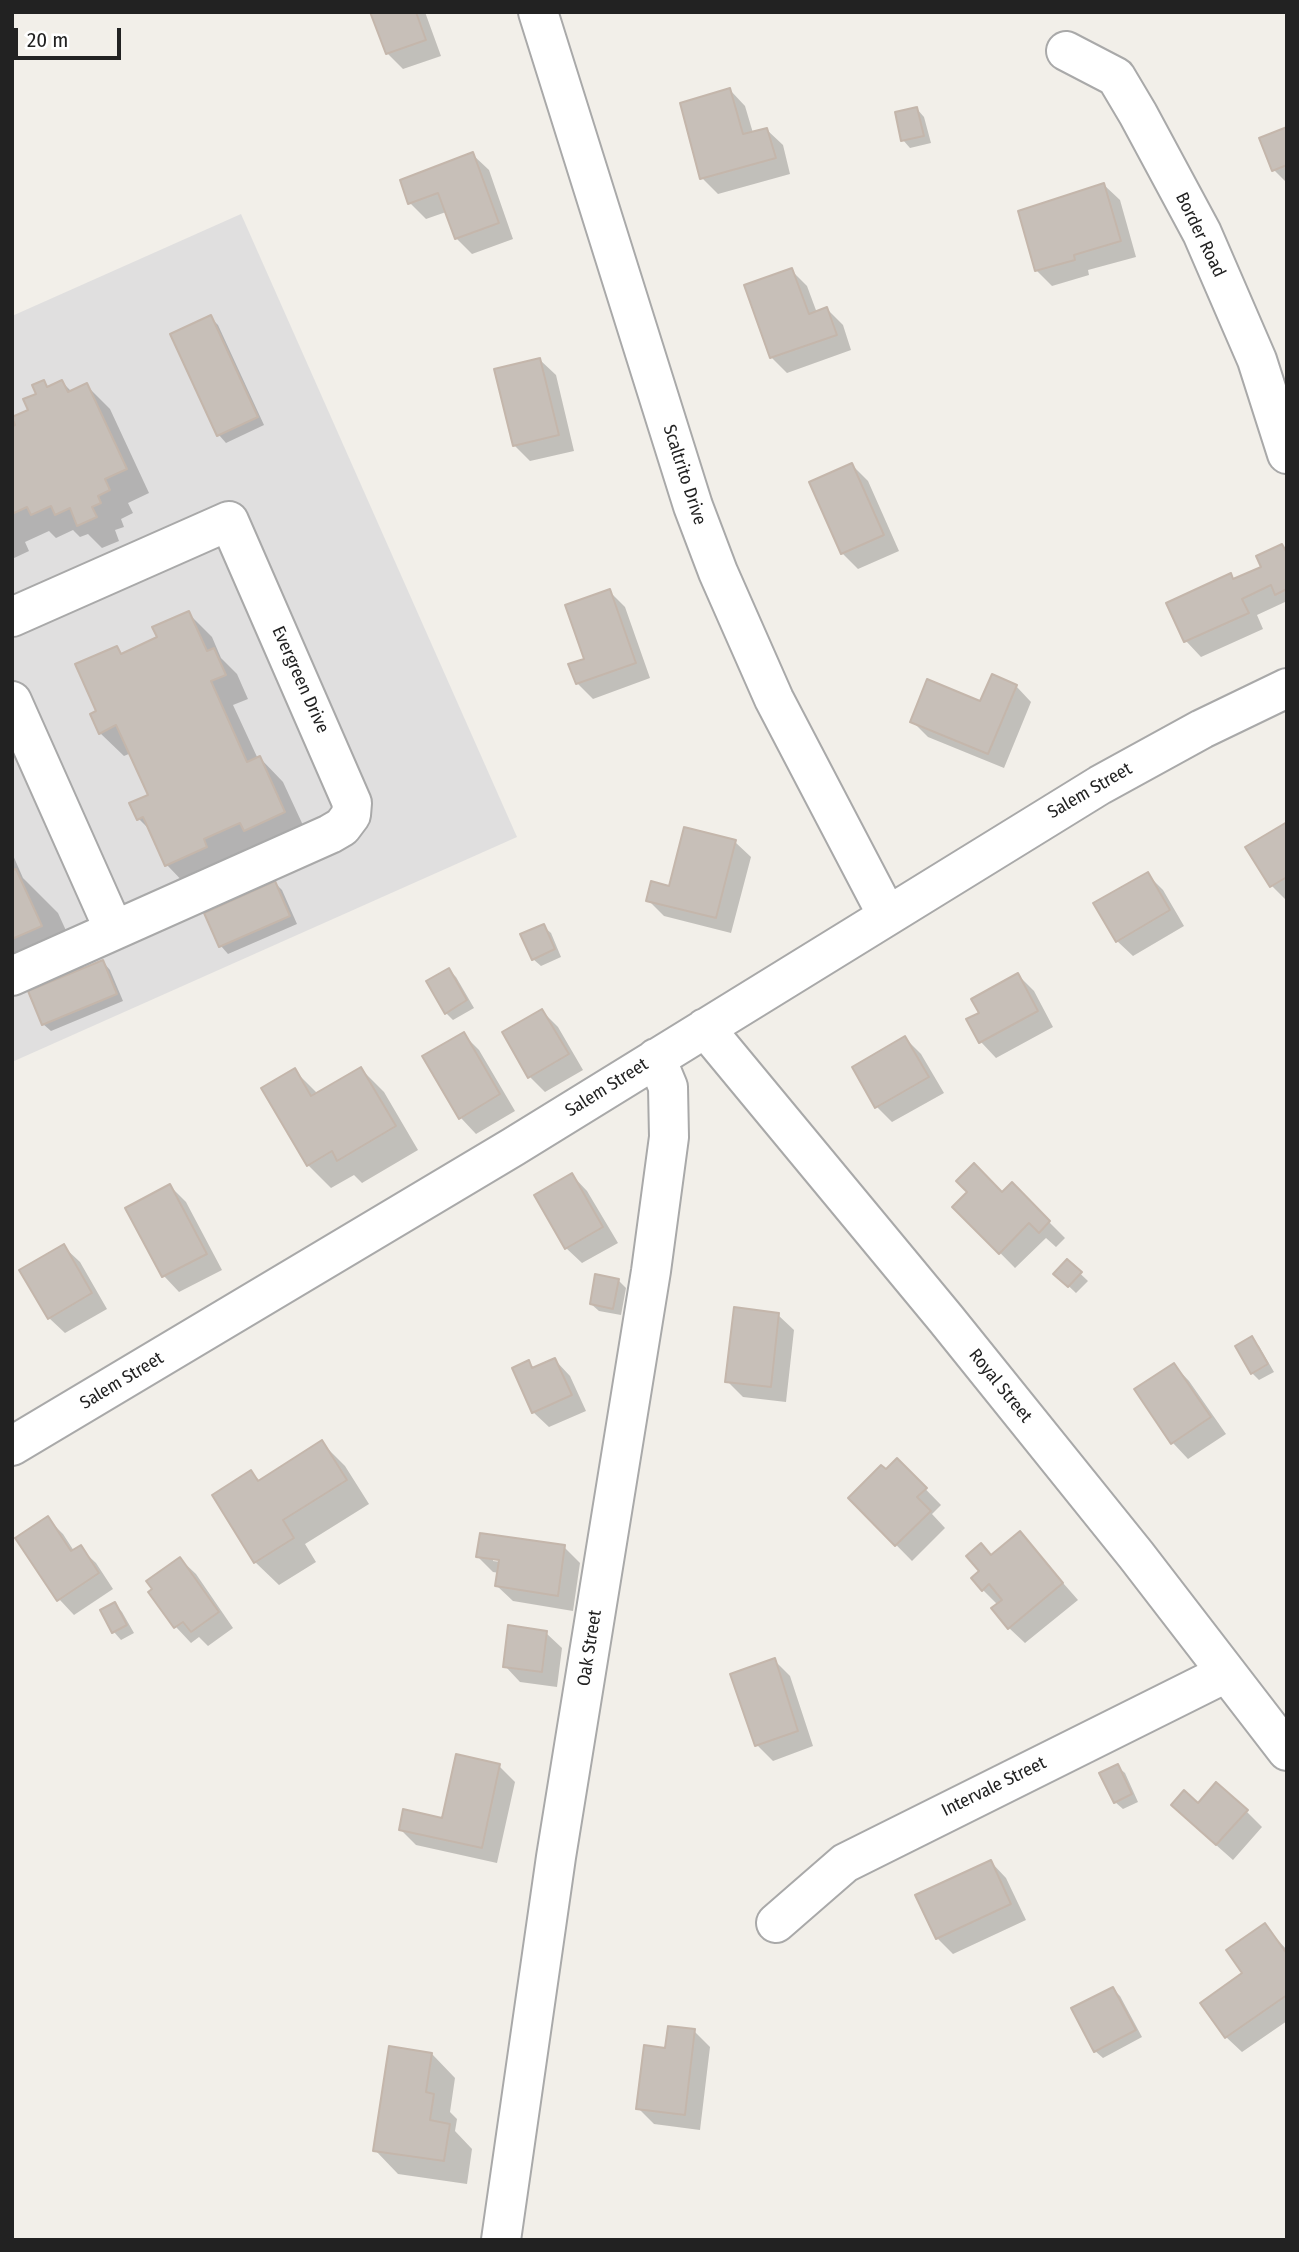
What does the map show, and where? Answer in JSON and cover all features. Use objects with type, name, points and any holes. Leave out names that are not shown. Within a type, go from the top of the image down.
[{"type":"street","name":"Scaltrito Drive","points":[[538,12],[693,506],[714,561],[747,641],[775,699],[887,915]]},
{"type":"street","name":"Border Road","points":[[1066,51],[1116,77],[1138,114],[1202,233],[1257,360],[1287,454]]},
{"type":"street","name":"Evergreen Drive","points":[[12,617],[229,520],[352,803],[351,815],[342,827],[330,834],[12,976]]},
{"type":"street","name":"Salem Street","points":[[12,1446],[513,1147],[1079,797],[1202,729],[1287,688]]},
{"type":"street","points":[[12,701],[114,930]]},
{"type":"street","name":"Royal Street","points":[[705,1028],[955,1330],[1136,1555],[1287,1751]]},
{"type":"street","name":"Oak Street","points":[[501,2240],[556,1857],[651,1271],[669,1137],[668,1087],[656,1058]]},
{"type":"street","name":"Intervale Street","points":[[776,1923],[845,1863],[857,1856],[1226,1673]]},
{"type":"shaded area","points":[[241,214],[517,837],[12,1062],[12,316]]},
{"type":"building","points":[[370,12],[416,12],[426,40],[386,54]]},
{"type":"building","points":[[730,88],[743,134],[767,128],[776,158],[700,179],[680,103]]},
{"type":"building","points":[[917,107],[924,136],[901,141],[895,112]]},
{"type":"building","points":[[1287,127],[1287,165],[1272,171],[1259,138]]},
{"type":"building","points":[[473,152],[499,223],[455,239],[438,193],[408,204],[400,180]]},
{"type":"building","points":[[1104,183],[1121,241],[1074,255],[1075,260],[1035,271],[1018,211]]},
{"type":"building","points":[[792,268],[809,314],[827,307],[837,335],[770,358],[744,285]]},
{"type":"building","points":[[211,315],[258,417],[217,436],[170,334]]},
{"type":"building","points":[[540,358],[559,435],[513,446],[494,369]]},
{"type":"building","points":[[44,380],[47,387],[62,380],[68,392],[87,383],[127,469],[105,479],[110,490],[98,496],[101,503],[92,507],[97,517],[77,526],[70,508],[55,515],[51,506],[31,515],[27,507],[12,514],[12,427],[15,425],[12,417],[28,410],[23,399],[36,394],[32,385]]},
{"type":"building","points":[[852,463],[884,535],[841,554],[809,482]]},
{"type":"building","points":[[1282,544],[1287,553],[1287,589],[1275,595],[1271,585],[1242,599],[1249,613],[1184,642],[1166,603],[1231,573],[1233,579],[1261,567],[1256,556]]},
{"type":"building","points":[[610,589],[636,663],[576,684],[568,664],[584,659],[565,605]]},
{"type":"building","points":[[189,611],[207,651],[214,648],[226,675],[211,681],[247,762],[260,756],[285,812],[244,831],[240,823],[204,839],[207,847],[165,866],[143,817],[137,820],[129,803],[148,795],[116,725],[99,734],[90,714],[96,711],[75,664],[117,646],[121,654],[157,637],[152,627]]},
{"type":"building","points":[[992,674],[1017,685],[988,754],[910,722],[927,679],[980,701]]},
{"type":"building","points":[[1287,822],[1287,877],[1270,887],[1245,847]]},
{"type":"building","points":[[684,827],[736,840],[716,918],[646,901],[651,881],[669,886]]},
{"type":"building","points":[[16,869],[42,926],[12,939],[12,870]]},
{"type":"building","points":[[1148,872],[1170,910],[1116,942],[1093,903]]},
{"type":"building","points":[[275,881],[290,916],[219,947],[204,913]]},
{"type":"building","points":[[544,924],[555,949],[532,960],[520,934]]},
{"type":"building","points":[[103,960],[117,994],[42,1025],[28,991]]},
{"type":"building","points":[[449,968],[467,1000],[445,1014],[426,981]]},
{"type":"building","points":[[1018,973],[1038,1011],[979,1043],[966,1019],[979,1013],[971,999]]},
{"type":"building","points":[[542,1009],[569,1054],[528,1078],[502,1032]]},
{"type":"building","points":[[464,1032],[500,1094],[459,1119],[422,1056]]},
{"type":"building","points":[[905,1036],[929,1077],[875,1108],[852,1067]]},
{"type":"building","points":[[361,1067],[396,1126],[337,1161],[332,1151],[307,1166],[261,1088],[295,1068],[311,1096]]},
{"type":"building","points":[[974,1163],[1002,1192],[1012,1182],[1050,1221],[1039,1233],[1029,1223],[999,1254],[952,1207],[967,1192],[956,1181]]},
{"type":"building","points":[[572,1173],[603,1227],[565,1249],[534,1195]]},
{"type":"building","points":[[170,1184],[207,1254],[162,1277],[125,1208]]},
{"type":"building","points":[[64,1244],[92,1293],[48,1319],[19,1270]]},
{"type":"building","points":[[1067,1259],[1082,1272],[1068,1287],[1053,1274]]},
{"type":"building","points":[[595,1274],[619,1279],[613,1309],[590,1304]]},
{"type":"building","points":[[734,1307],[779,1313],[771,1387],[725,1382]]},
{"type":"building","points":[[1252,1336],[1268,1364],[1251,1374],[1235,1346]]},
{"type":"building","points":[[555,1358],[572,1395],[532,1413],[512,1368],[529,1360],[532,1368]]},
{"type":"building","points":[[1174,1363],[1211,1417],[1171,1444],[1134,1389]]},
{"type":"building","points":[[322,1440],[347,1480],[283,1520],[294,1538],[254,1563],[212,1495],[251,1470],[258,1481]]},
{"type":"building","points":[[897,1458],[927,1488],[917,1497],[931,1511],[895,1546],[848,1498],[881,1465],[886,1469]]},
{"type":"building","points":[[48,1516],[71,1551],[81,1545],[99,1573],[57,1601],[15,1538]]},
{"type":"building","points":[[1020,1531],[1063,1583],[1008,1629],[991,1608],[1002,1600],[989,1584],[982,1591],[971,1578],[979,1571],[966,1556],[981,1543],[991,1555]]},
{"type":"building","points":[[480,1533],[565,1545],[558,1596],[495,1586],[499,1560],[476,1557]]},
{"type":"building","points":[[180,1557],[219,1612],[191,1632],[183,1622],[174,1628],[148,1592],[152,1589],[146,1581]]},
{"type":"building","points":[[115,1602],[127,1625],[112,1633],[100,1610]]},
{"type":"building","points":[[508,1625],[547,1631],[542,1672],[503,1667]]},
{"type":"building","points":[[775,1658],[798,1731],[755,1746],[730,1674]]},
{"type":"building","points":[[456,1754],[500,1764],[482,1848],[399,1830],[403,1809],[442,1818]]},
{"type":"building","points":[[1118,1764],[1132,1794],[1114,1803],[1099,1773]]},
{"type":"building","points":[[1216,1782],[1248,1810],[1216,1845],[1171,1805],[1184,1790],[1198,1803]]},
{"type":"building","points":[[991,1860],[1011,1904],[936,1939],[915,1895]]},
{"type":"building","points":[[1265,1923],[1287,1954],[1287,1995],[1225,2038],[1200,2003],[1242,1973],[1226,1950]]},
{"type":"building","points":[[1113,1987],[1136,2030],[1094,2052],[1071,2008]]},
{"type":"building","points":[[668,2026],[695,2029],[685,2115],[636,2109],[644,2045],[665,2048]]},
{"type":"building","points":[[389,2046],[432,2053],[426,2092],[434,2094],[430,2120],[450,2124],[444,2161],[373,2151]]}]
